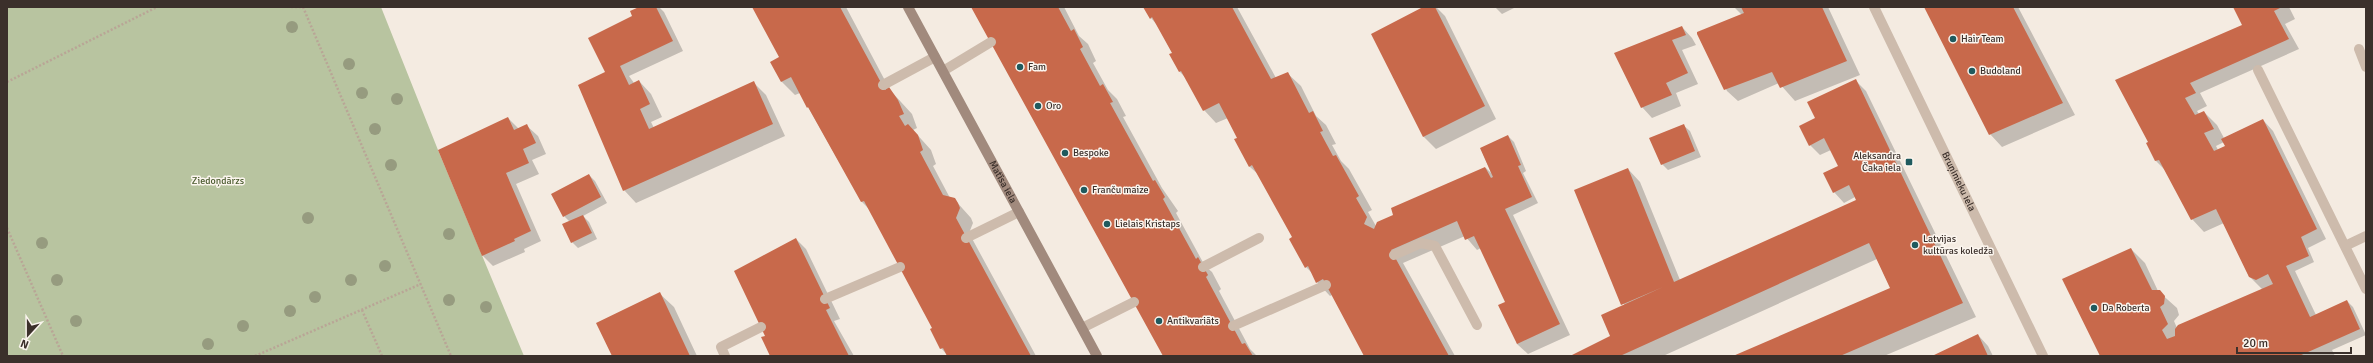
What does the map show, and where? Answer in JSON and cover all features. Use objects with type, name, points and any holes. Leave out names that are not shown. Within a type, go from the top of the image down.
[{"type":"street","name":"Matīsa iela","points":[[908,7],[1097,356]]},
{"type":"street","name":"Bruņinieku iela","points":[[1874,7],[2043,356]]},
{"type":"street","points":[[943,71],[991,42]]},
{"type":"street","points":[[2359,49],[2366,67]]},
{"type":"street","points":[[883,85],[935,57]]},
{"type":"street","points":[[2258,70],[2366,289]]},
{"type":"street","points":[[966,238],[1019,212]]},
{"type":"street","points":[[2345,246],[2366,236]]},
{"type":"street","points":[[1203,267],[1259,238]]},
{"type":"street","points":[[1394,255],[1421,243],[1434,246],[1477,325]]},
{"type":"street","points":[[825,299],[900,267]]},
{"type":"street","points":[[1232,326],[1326,285]]},
{"type":"street","points":[[1082,328],[1134,302]]},
{"type":"street","points":[[725,356],[721,347],[760,327]]},
{"type":"path","points":[[7,82],[157,7]]},
{"type":"path","points":[[291,7],[303,7],[451,356]]},
{"type":"path","points":[[7,228],[63,356]]},
{"type":"path","points":[[255,356],[421,284]]},
{"type":"path","points":[[362,310],[382,356]]},
{"type":"green space","name":"Ziedoņdārzs","points":[[7,7],[381,7],[438,150],[524,356],[7,356]]},
{"type":"building","points":[[639,7],[656,7],[673,41],[620,66],[629,85],[639,80],[650,104],[640,109],[649,129],[754,81],[773,124],[623,191],[578,85],[605,72],[588,38],[632,16],[630,11]]},
{"type":"building","points":[[752,7],[840,7],[885,90],[889,87],[898,100],[904,114],[899,116],[905,126],[908,124],[918,135],[923,150],[920,152],[943,195],[955,198],[958,203],[960,208],[956,218],[1031,356],[947,356],[943,348],[940,349],[930,329],[932,328],[864,201],[861,202],[791,77],[781,82],[770,62],[779,57]]},
{"type":"building","points":[[971,7],[1058,7],[1071,31],[1074,29],[1083,47],[1080,49],[1100,86],[1103,84],[1113,102],[1110,103],[1153,181],[1155,180],[1165,197],[1163,199],[1196,259],[1198,257],[1208,275],[1206,277],[1242,344],[1245,343],[1253,356],[1163,356]]},
{"type":"building","points":[[1143,7],[1232,7],[1271,79],[1288,72],[1309,113],[1313,111],[1323,131],[1320,132],[1333,156],[1336,155],[1359,196],[1356,198],[1367,217],[1364,224],[1374,229],[1377,222],[1393,215],[1391,208],[1485,167],[1491,178],[1493,177],[1480,148],[1508,135],[1521,165],[1518,166],[1532,197],[1505,209],[1560,324],[1517,344],[1498,305],[1505,302],[1474,236],[1465,240],[1457,221],[1391,250],[1449,356],[1364,356],[1323,279],[1316,283],[1308,266],[1305,268],[1289,239],[1292,237],[1252,165],[1249,167],[1234,139],[1237,138],[1219,103],[1203,111],[1181,71],[1179,72],[1169,54],[1172,53],[1152,17],[1150,19]]},
{"type":"building","points":[[1423,7],[1435,7],[1485,106],[1423,137],[1371,34]]},
{"type":"building","points":[[1741,7],[1822,7],[1847,61],[1780,88],[1772,72],[1724,90],[1697,32],[1744,13]]},
{"type":"building","points":[[1924,7],[2013,7],[2063,103],[1989,135]]},
{"type":"building","points":[[2233,7],[2282,7],[2274,11],[2289,39],[2190,83],[2196,93],[2185,98],[2195,115],[2204,111],[2214,129],[2204,133],[2214,151],[2225,146],[2221,139],[2263,119],[2317,229],[2301,237],[2309,256],[2286,266],[2310,317],[2347,300],[2360,329],[2299,356],[2100,356],[2062,279],[2131,248],[2152,290],[2160,290],[2165,296],[2164,304],[2160,307],[2168,324],[2162,330],[2167,339],[2175,336],[2175,329],[2178,325],[2273,284],[2268,274],[2256,280],[2249,277],[2216,209],[2191,220],[2159,160],[2155,161],[2146,143],[2148,142],[2115,80],[2242,25]]},
{"type":"building","points":[[1682,26],[1686,35],[1672,40],[1688,73],[1666,83],[1672,95],[1641,108],[1614,53]]},
{"type":"building","points":[[1856,79],[1963,303],[1840,356],[1733,356],[1890,288],[1869,243],[1620,356],[1570,356],[1610,336],[1601,315],[1663,287],[1621,305],[1574,190],[1628,168],[1674,282],[1856,200],[1849,185],[1833,193],[1823,173],[1838,166],[1824,138],[1809,146],[1799,126],[1815,118],[1807,102]]},
{"type":"building","points":[[508,117],[514,130],[527,124],[536,143],[523,149],[529,163],[506,173],[531,231],[514,239],[515,241],[482,256],[438,150]]},
{"type":"building","points":[[1684,124],[1695,151],[1661,165],[1649,138]]},
{"type":"building","points":[[589,174],[601,197],[563,217],[551,194]]},
{"type":"building","points":[[583,215],[592,233],[571,243],[562,224]]},
{"type":"building","points":[[796,238],[830,308],[826,310],[849,356],[770,356],[761,337],[765,336],[734,271]]},
{"type":"building","points":[[660,292],[690,356],[612,356],[596,323]]},
{"type":"building","points":[[1978,334],[1988,356],[1932,356]]},
{"type":"place","name":"Hair Team","points":[[1953,39]]},
{"type":"place","name":"Fam","points":[[1020,67]]},
{"type":"place","name":"Budoland","points":[[1972,71]]},
{"type":"place","name":"Oro","points":[[1038,106]]},
{"type":"place","name":"Bespoke","points":[[1065,153]]},
{"type":"place","name":"Aleksandra Čaka iela","points":[[1909,162]]},
{"type":"place","name":"Franču maize","points":[[1084,190]]},
{"type":"place","name":"Lielais Kristaps","points":[[1107,224]]},
{"type":"place","name":"Latvijas kultūras koledža","points":[[1915,245]]},
{"type":"place","name":"Da Roberta","points":[[2094,308]]},
{"type":"place","name":"Antikvariāts","points":[[1159,321]]}]
